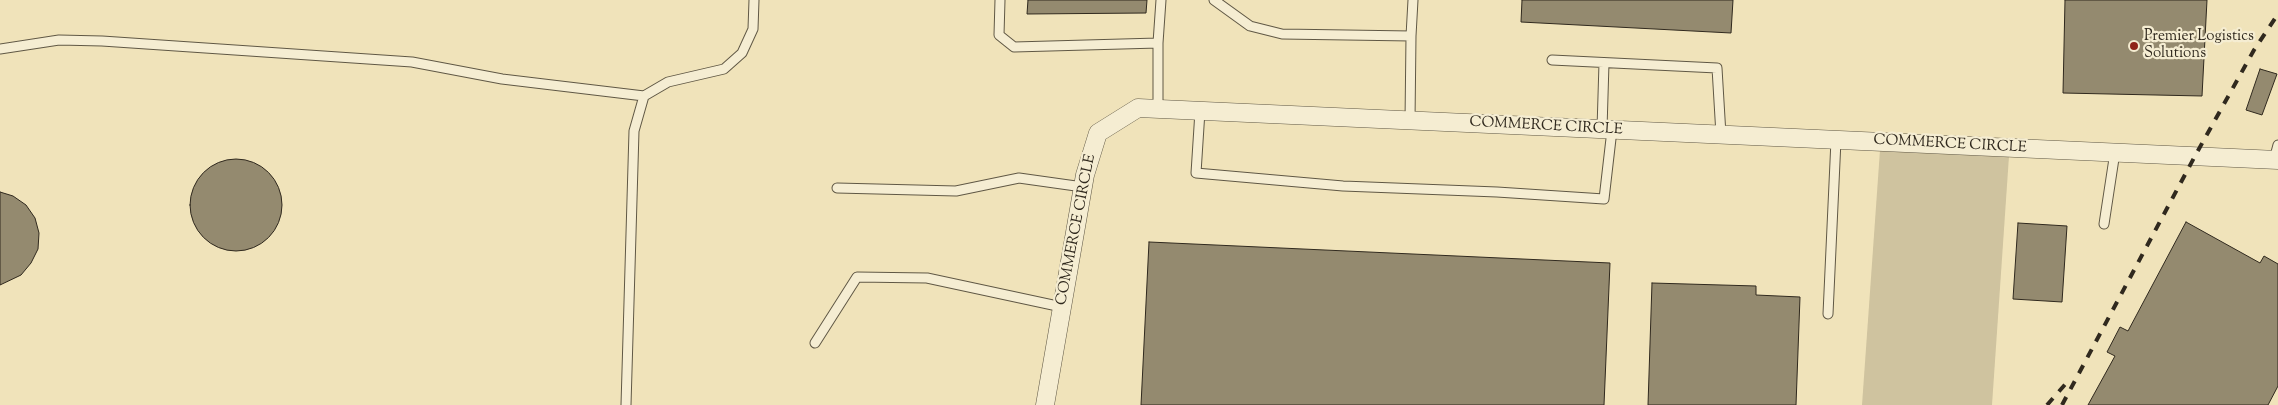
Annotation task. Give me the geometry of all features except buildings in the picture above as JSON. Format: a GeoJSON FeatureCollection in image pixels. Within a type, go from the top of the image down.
{"type":"FeatureCollection","features":[{"type":"Feature","properties":{"kind":"street","name":"COMMERCE CIRCLE"},"geometry":{"type":"LineString","coordinates":[[1045,405],[1083,187],[1098,133],[1138,108],[2116,152],[2277,155]]}},
{"type":"Feature","properties":{"kind":"lane"},"geometry":{"type":"LineString","coordinates":[[0,49],[59,40],[102,41],[412,62],[502,79],[644,96],[668,82],[724,69],[730,64],[742,53],[753,29],[754,0]]}},
{"type":"Feature","properties":{"kind":"lane"},"geometry":{"type":"LineString","coordinates":[[1000,0],[999,35],[1014,47],[1158,43]]}},
{"type":"Feature","properties":{"kind":"lane"},"geometry":{"type":"LineString","coordinates":[[1158,109],[1158,43],[1161,0]]}},
{"type":"Feature","properties":{"kind":"lane"},"geometry":{"type":"LineString","coordinates":[[1214,0],[1250,26],[1282,34],[1411,36]]}},
{"type":"Feature","properties":{"kind":"lane"},"geometry":{"type":"LineString","coordinates":[[1410,120],[1413,0]]}},
{"type":"Feature","properties":{"kind":"lane"},"geometry":{"type":"LineString","coordinates":[[1552,60],[1717,68],[1721,135]]}},
{"type":"Feature","properties":{"kind":"lane"},"geometry":{"type":"LineString","coordinates":[[1200,111],[1196,173],[1343,186],[1497,192],[1604,200],[1607,129],[1604,63]]}},
{"type":"Feature","properties":{"kind":"lane"},"geometry":{"type":"LineString","coordinates":[[626,405],[634,131],[644,96]]}},
{"type":"Feature","properties":{"kind":"lane"},"geometry":{"type":"LineString","coordinates":[[1828,314],[1836,140]]}},
{"type":"Feature","properties":{"kind":"lane"},"geometry":{"type":"LineString","coordinates":[[2104,224],[2116,152]]}},
{"type":"Feature","properties":{"kind":"lane"},"geometry":{"type":"LineString","coordinates":[[837,188],[956,191],[1019,178],[1083,187]]}},
{"type":"Feature","properties":{"kind":"lane"},"geometry":{"type":"LineString","coordinates":[[815,343],[857,277],[927,278],[1062,307]]}},
{"type":"Feature","properties":{"kind":"shaded area"},"geometry":{"type":"Polygon","coordinates":[[[1880,150],[2009,156],[1992,405],[1862,405],[1880,150]]]}},
{"type":"Feature","properties":{"kind":"railway"},"geometry":{"type":"LineString","coordinates":[[2062,405],[2195,156],[2254,50],[2278,14]]}},
{"type":"Feature","properties":{"kind":"railway"},"geometry":{"type":"LineString","coordinates":[[2047,405],[2069,380]]}},
{"type":"Feature","properties":{"kind":"place","name":"Premier Logistics Solutions"},"geometry":{"type":"Point","coordinates":[2134,46]}}]}
